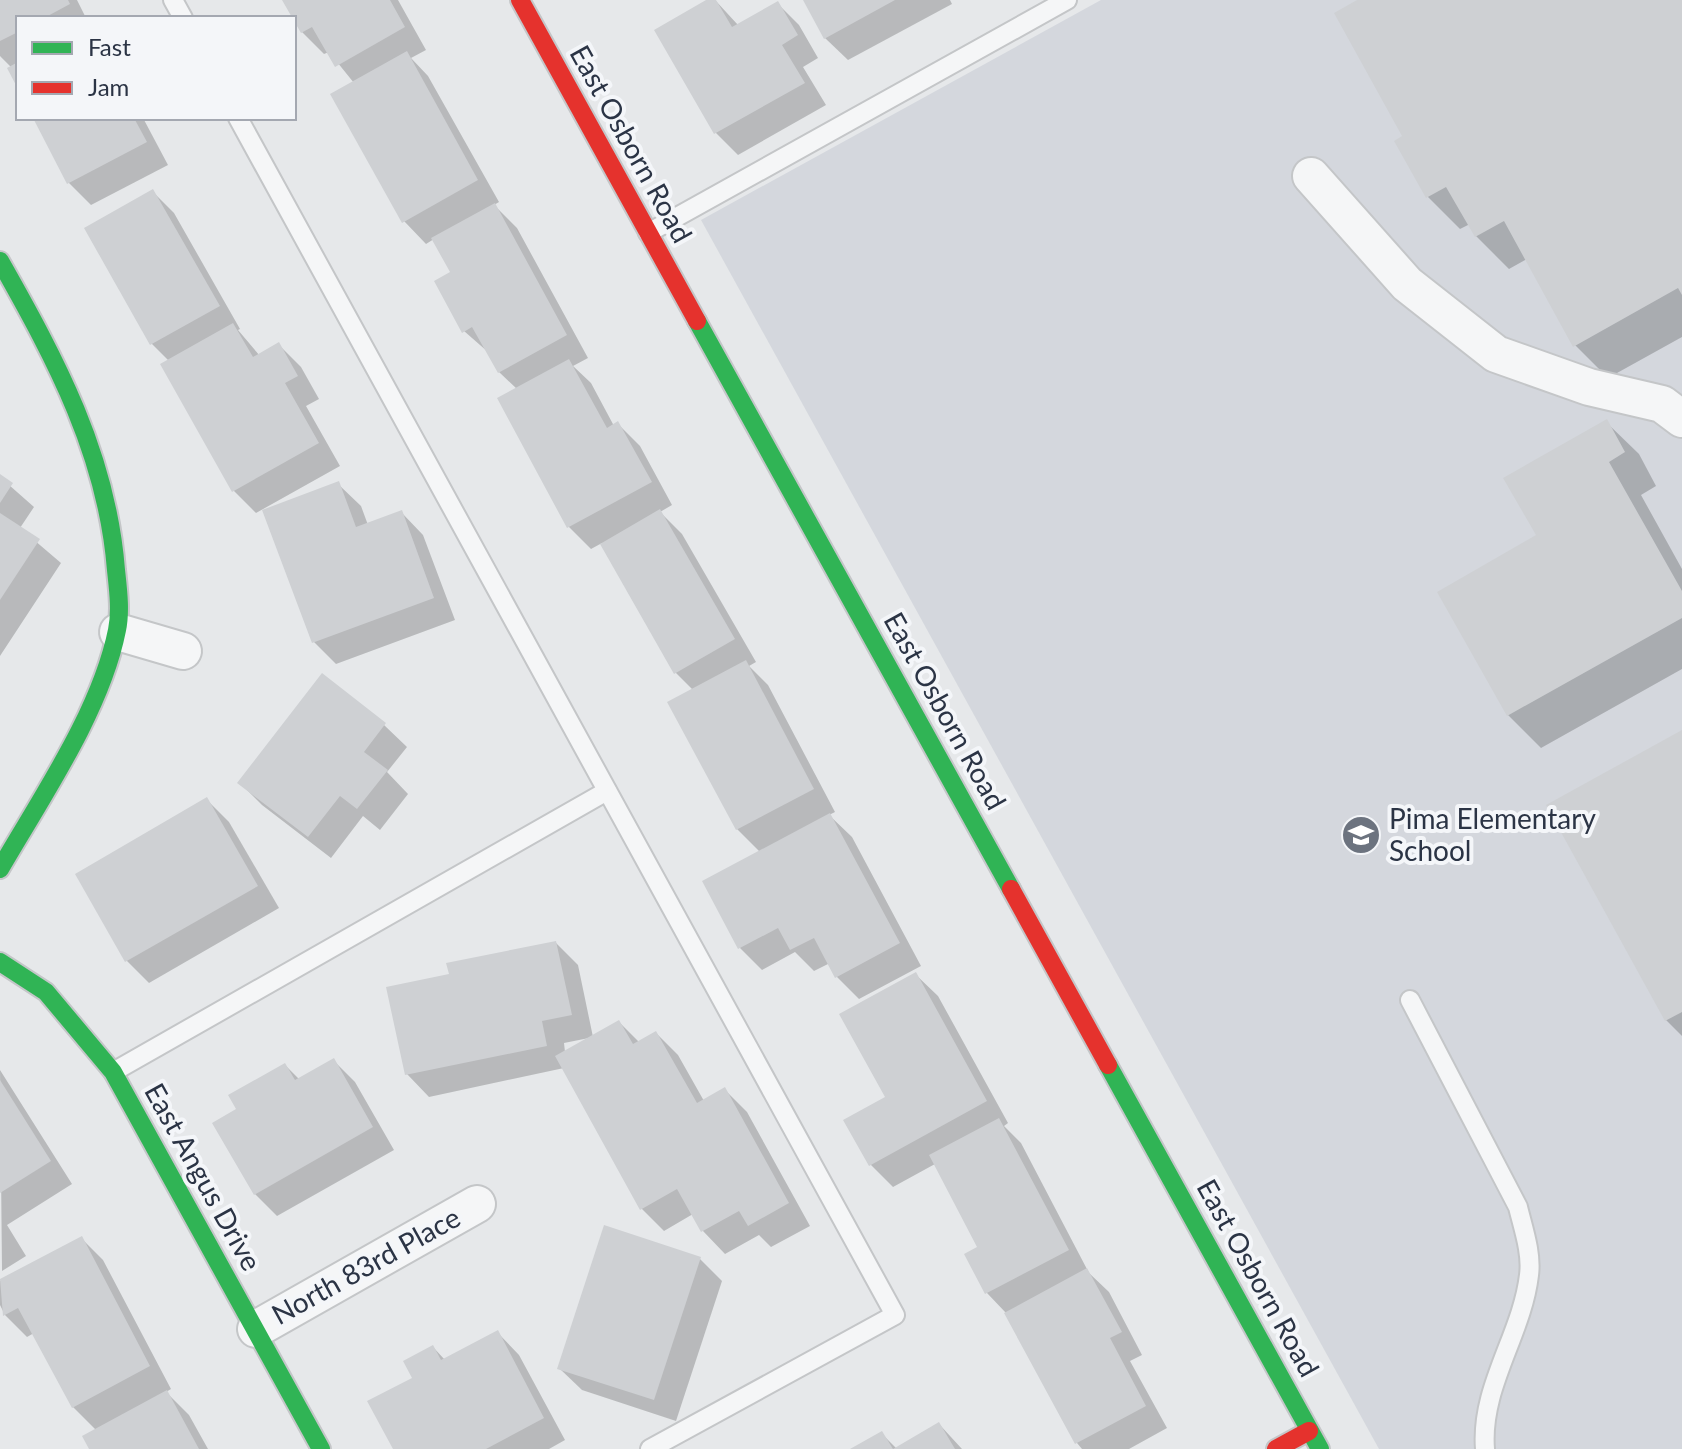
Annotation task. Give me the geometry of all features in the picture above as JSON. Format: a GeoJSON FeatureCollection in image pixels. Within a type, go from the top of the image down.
{"type":"FeatureCollection","features":[{"type":"Feature","properties":{"kind":"street","name":"East Osborn Road"},"geometry":{"type":"LineString","coordinates":[[520,0],[1320,1449]]}},
{"type":"Feature","properties":{"kind":"street"},"geometry":{"type":"LineString","coordinates":[[1311,176],[1407,284],[1496,354],[1589,387],[1662,404],[1682,419]]}},
{"type":"Feature","properties":{"kind":"street"},"geometry":{"type":"LineString","coordinates":[[0,261],[70,385],[96,451],[116,542],[118,632],[91,701],[0,869]]}},
{"type":"Feature","properties":{"kind":"street"},"geometry":{"type":"LineString","coordinates":[[118,632],[183,651]]}},
{"type":"Feature","properties":{"kind":"street","name":"East Angus Drive"},"geometry":{"type":"LineString","coordinates":[[0,962],[46,992],[113,1072],[321,1449]]}},
{"type":"Feature","properties":{"kind":"street","name":"North 83rd Place"},"geometry":{"type":"LineString","coordinates":[[256,1329],[477,1204]]}},
{"type":"Feature","properties":{"kind":"street"},"geometry":{"type":"LineString","coordinates":[[1276,1449],[1309,1431]]}},
{"type":"Feature","properties":{"kind":"lane"},"geometry":{"type":"LineString","coordinates":[[648,233],[1067,0]]}},
{"type":"Feature","properties":{"kind":"lane"},"geometry":{"type":"LineString","coordinates":[[239,120],[895,1315],[650,1449]]}},
{"type":"Feature","properties":{"kind":"lane"},"geometry":{"type":"LineString","coordinates":[[113,1072],[607,791]]}},
{"type":"Feature","properties":{"kind":"lane"},"geometry":{"type":"LineString","coordinates":[[1410,1000],[1518,1207],[1526,1240],[1530,1272],[1491,1396],[1484,1433],[1485,1449]]}},
{"type":"Feature","properties":{"kind":"shaded area","name":"Pima Elementary School"},"geometry":{"type":"Polygon","coordinates":[[[1101,0],[1682,0],[1682,1449],[1379,1449],[701,220],[1101,0]]]}},
{"type":"Feature","properties":{"kind":"building"},"geometry":{"type":"Polygon","coordinates":[[[0,0],[68,0],[70,4],[48,16],[16,16],[16,33],[0,41],[0,0]]]}},
{"type":"Feature","properties":{"kind":"building"},"geometry":{"type":"Polygon","coordinates":[[[282,0],[390,0],[405,27],[335,67],[312,27],[301,33],[296,16],[291,16],[282,0]]]}},
{"type":"Feature","properties":{"kind":"building"},"geometry":{"type":"Polygon","coordinates":[[[706,0],[716,0],[732,27],[778,1],[798,35],[782,45],[805,83],[714,134],[654,30],[706,0]]]}},
{"type":"Feature","properties":{"kind":"building"},"geometry":{"type":"Polygon","coordinates":[[[803,0],[895,0],[824,39],[803,0]]]}},
{"type":"Feature","properties":{"kind":"building"},"geometry":{"type":"Polygon","coordinates":[[[1357,0],[1682,0],[1682,295],[1678,288],[1573,347],[1504,221],[1475,237],[1446,187],[1426,198],[1394,141],[1402,136],[1334,13],[1357,0]]]}},
{"type":"Feature","properties":{"kind":"building"},"geometry":{"type":"Polygon","coordinates":[[[407,51],[478,180],[402,223],[330,94],[407,51]]]}},
{"type":"Feature","properties":{"kind":"building"},"geometry":{"type":"Polygon","coordinates":[[[16,63],[16,85],[7,68],[16,63]]]}},
{"type":"Feature","properties":{"kind":"building"},"geometry":{"type":"Polygon","coordinates":[[[34,120],[135,120],[147,142],[67,184],[34,120]]]}},
{"type":"Feature","properties":{"kind":"building"},"geometry":{"type":"Polygon","coordinates":[[[153,189],[220,306],[150,345],[84,228],[153,189]]]}},
{"type":"Feature","properties":{"kind":"building"},"geometry":{"type":"Polygon","coordinates":[[[495,203],[567,335],[498,373],[472,327],[462,333],[434,281],[450,272],[431,238],[495,203]]]}},
{"type":"Feature","properties":{"kind":"building"},"geometry":{"type":"Polygon","coordinates":[[[233,323],[253,357],[279,342],[298,376],[285,383],[319,443],[232,492],[160,364],[233,323]]]}},
{"type":"Feature","properties":{"kind":"building"},"geometry":{"type":"Polygon","coordinates":[[[569,359],[607,428],[618,421],[652,482],[567,528],[497,398],[569,359]]]}},
{"type":"Feature","properties":{"kind":"building"},"geometry":{"type":"Polygon","coordinates":[[[1607,419],[1625,452],[1609,462],[1682,591],[1682,618],[1507,716],[1437,592],[1536,535],[1503,478],[1607,419]]]}},
{"type":"Feature","properties":{"kind":"building"},"geometry":{"type":"Polygon","coordinates":[[[0,474],[13,483],[0,503],[0,474]]]}},
{"type":"Feature","properties":{"kind":"building"},"geometry":{"type":"Polygon","coordinates":[[[339,481],[356,527],[402,510],[434,598],[312,643],[262,510],[339,481]]]}},
{"type":"Feature","properties":{"kind":"building"},"geometry":{"type":"Polygon","coordinates":[[[660,509],[735,639],[674,674],[600,544],[660,509]]]}},
{"type":"Feature","properties":{"kind":"building"},"geometry":{"type":"Polygon","coordinates":[[[0,513],[40,539],[0,600],[0,513]]]}},
{"type":"Feature","properties":{"kind":"building"},"geometry":{"type":"Polygon","coordinates":[[[746,660],[814,789],[736,830],[667,702],[746,660]]]}},
{"type":"Feature","properties":{"kind":"building"},"geometry":{"type":"Polygon","coordinates":[[[322,673],[386,723],[364,752],[388,770],[357,809],[340,796],[308,837],[237,783],[322,673]]]}},
{"type":"Feature","properties":{"kind":"building"},"geometry":{"type":"Polygon","coordinates":[[[1682,730],[1682,1012],[1665,1021],[1546,805],[1682,730]]]}},
{"type":"Feature","properties":{"kind":"building"},"geometry":{"type":"Polygon","coordinates":[[[207,797],[258,886],[125,962],[75,874],[207,797]]]}},
{"type":"Feature","properties":{"kind":"building"},"geometry":{"type":"Polygon","coordinates":[[[830,813],[900,943],[835,978],[814,938],[790,950],[778,928],[738,949],[702,881],[830,813]]]}},
{"type":"Feature","properties":{"kind":"building"},"geometry":{"type":"Polygon","coordinates":[[[556,941],[572,1015],[542,1021],[547,1046],[405,1075],[386,987],[449,974],[446,963],[556,941]]]}},
{"type":"Feature","properties":{"kind":"building"},"geometry":{"type":"Polygon","coordinates":[[[916,972],[987,1101],[869,1166],[843,1120],[885,1097],[839,1014],[916,972]]]}},
{"type":"Feature","properties":{"kind":"building"},"geometry":{"type":"Polygon","coordinates":[[[619,1020],[633,1044],[656,1031],[697,1103],[725,1087],[789,1203],[748,1226],[739,1211],[701,1232],[677,1189],[640,1210],[555,1056],[619,1020]]]}},
{"type":"Feature","properties":{"kind":"building"},"geometry":{"type":"Polygon","coordinates":[[[334,1058],[373,1127],[254,1195],[212,1123],[236,1109],[228,1095],[285,1063],[295,1080],[334,1058]]]}},
{"type":"Feature","properties":{"kind":"building"},"geometry":{"type":"Polygon","coordinates":[[[0,1080],[51,1161],[0,1193],[0,1080]]]}},
{"type":"Feature","properties":{"kind":"building"},"geometry":{"type":"Polygon","coordinates":[[[999,1118],[1069,1250],[985,1294],[964,1254],[977,1247],[929,1155],[999,1118]]]}},
{"type":"Feature","properties":{"kind":"building"},"geometry":{"type":"Polygon","coordinates":[[[604,1225],[701,1257],[654,1400],[557,1369],[604,1225]]]}},
{"type":"Feature","properties":{"kind":"building"},"geometry":{"type":"Polygon","coordinates":[[[82,1236],[150,1366],[72,1408],[18,1308],[3,1316],[0,1279],[82,1236]]]}},
{"type":"Feature","properties":{"kind":"building"},"geometry":{"type":"Polygon","coordinates":[[[1087,1268],[1122,1332],[1110,1338],[1146,1406],[1075,1444],[1004,1313],[1087,1268]]]}},
{"type":"Feature","properties":{"kind":"building"},"geometry":{"type":"Polygon","coordinates":[[[498,1330],[544,1418],[486,1449],[393,1449],[367,1401],[412,1378],[403,1361],[433,1345],[441,1360],[498,1330]]]}},
{"type":"Feature","properties":{"kind":"building"},"geometry":{"type":"Polygon","coordinates":[[[167,1390],[199,1449],[89,1449],[82,1436],[167,1390]]]}},
{"type":"Feature","properties":{"kind":"building"},"geometry":{"type":"Polygon","coordinates":[[[939,1422],[955,1449],[893,1449],[939,1422]]]}},
{"type":"Feature","properties":{"kind":"building"},"geometry":{"type":"Polygon","coordinates":[[[882,1431],[893,1449],[850,1449],[882,1431]]]}},
{"type":"Feature","properties":{"kind":"traffic: fast"},"geometry":{"type":"LineString","coordinates":[[0,261],[59,372],[90,448],[111,528],[119,608],[117,630],[98,692],[51,784],[0,869]]}},
{"type":"Feature","properties":{"kind":"traffic: fast"},"geometry":{"type":"LineString","coordinates":[[697,321],[1011,889]]}},
{"type":"Feature","properties":{"kind":"traffic: fast"},"geometry":{"type":"LineString","coordinates":[[0,962],[46,992],[113,1072],[321,1449]]}},
{"type":"Feature","properties":{"kind":"traffic: fast"},"geometry":{"type":"LineString","coordinates":[[1108,1065],[1320,1449]]}},
{"type":"Feature","properties":{"kind":"traffic: jam"},"geometry":{"type":"LineString","coordinates":[[520,0],[697,321]]}},
{"type":"Feature","properties":{"kind":"traffic: jam"},"geometry":{"type":"LineString","coordinates":[[1011,889],[1108,1065]]}},
{"type":"Feature","properties":{"kind":"traffic: jam"},"geometry":{"type":"LineString","coordinates":[[1276,1449],[1309,1431]]}},
{"type":"Feature","properties":{"kind":"place","name":"Pima Elementary School"},"geometry":{"type":"Point","coordinates":[1361,835]}}]}
